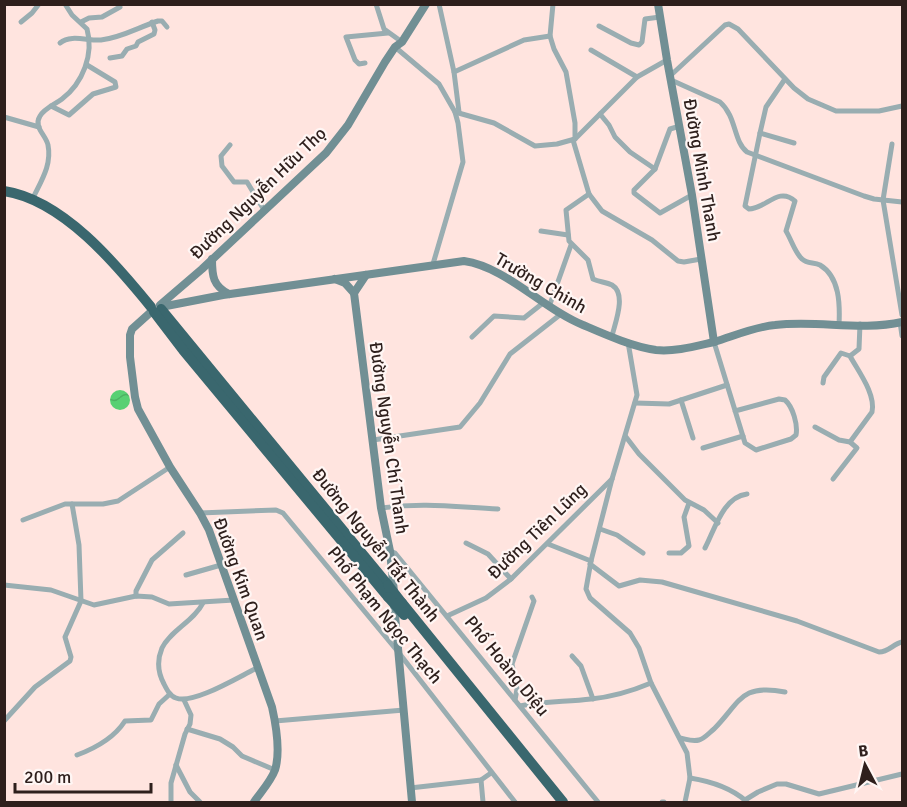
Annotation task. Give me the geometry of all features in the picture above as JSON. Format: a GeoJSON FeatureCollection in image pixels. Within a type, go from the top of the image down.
{"type":"FeatureCollection","features":[{"type":"Feature","properties":{"kind":"highway"},"geometry":{"type":"LineString","coordinates":[[4,191],[33,198],[90,239],[157,309]]}},
{"type":"Feature","properties":{"kind":"highway","name":"Đường Nguyễn Tất Thành"},"geometry":{"type":"LineString","coordinates":[[157,309],[388,585],[563,802]]}},
{"type":"Feature","properties":{"kind":"highway","name":"Đường Nguyễn Tất Thành"},"geometry":{"type":"LineString","coordinates":[[157,309],[183,350],[556,802]]}},
{"type":"Feature","properties":{"kind":"main road","name":"Đường Nguyễn Hữu Thọ"},"geometry":{"type":"LineString","coordinates":[[157,309],[326,153],[348,125],[426,4]]}},
{"type":"Feature","properties":{"kind":"main road","name":"Đường Minh Thanh"},"geometry":{"type":"LineString","coordinates":[[658,4],[692,195],[714,342]]}},
{"type":"Feature","properties":{"kind":"main road"},"geometry":{"type":"LineString","coordinates":[[212,259],[213,279],[220,289],[231,294]]}},
{"type":"Feature","properties":{"kind":"main road","name":"Trường Chinh"},"geometry":{"type":"LineString","coordinates":[[157,309],[231,294],[464,261],[473,262],[494,271],[582,325],[640,347],[658,350],[676,350],[714,342],[776,325],[839,325],[902,320]]}},
{"type":"Feature","properties":{"kind":"main road"},"geometry":{"type":"LineString","coordinates":[[333,279],[345,283],[354,293],[366,275]]}},
{"type":"Feature","properties":{"kind":"main road","name":"Đường Nguyễn Chí Thanh"},"geometry":{"type":"LineString","coordinates":[[354,293],[381,508],[390,551],[412,802]]}},
{"type":"Feature","properties":{"kind":"main road","name":"Đường Kim Quan"},"geometry":{"type":"LineString","coordinates":[[157,309],[130,332],[131,376],[138,409],[200,513],[221,565],[275,721],[277,747],[275,770]]}},
{"type":"Feature","properties":{"kind":"main road"},"geometry":{"type":"LineString","coordinates":[[254,802],[275,770]]}},
{"type":"Feature","properties":{"kind":"street"},"geometry":{"type":"LineString","coordinates":[[21,22],[39,4]]}},
{"type":"Feature","properties":{"kind":"street"},"geometry":{"type":"LineString","coordinates":[[33,198],[44,178],[49,156],[47,141],[39,127],[39,118],[73,88],[87,64],[89,41],[87,28],[72,15],[65,4]]}},
{"type":"Feature","properties":{"kind":"street"},"geometry":{"type":"LineString","coordinates":[[376,4],[382,26],[439,84],[457,112],[505,128],[527,143],[536,146],[542,147],[574,139],[637,76],[667,60]]}},
{"type":"Feature","properties":{"kind":"street"},"geometry":{"type":"LineString","coordinates":[[433,264],[463,162],[454,72],[439,4]]}},
{"type":"Feature","properties":{"kind":"street"},"geometry":{"type":"LineString","coordinates":[[553,4],[550,36],[566,72],[574,123],[574,139],[589,194],[602,212],[652,240],[678,261],[701,259]]}},
{"type":"Feature","properties":{"kind":"street"},"geometry":{"type":"LineString","coordinates":[[81,22],[89,18],[102,17],[120,7]]}},
{"type":"Feature","properties":{"kind":"street"},"geometry":{"type":"LineString","coordinates":[[599,26],[639,45],[642,42],[645,18],[660,16]]}},
{"type":"Feature","properties":{"kind":"street"},"geometry":{"type":"LineString","coordinates":[[60,43],[70,38],[89,41],[120,37],[161,20],[167,27]]}},
{"type":"Feature","properties":{"kind":"street"},"geometry":{"type":"LineString","coordinates":[[110,58],[122,56],[126,49],[152,36],[155,30],[152,22]]}},
{"type":"Feature","properties":{"kind":"street"},"geometry":{"type":"LineString","coordinates":[[903,106],[879,111],[832,110],[808,99],[785,79],[734,25],[729,24],[725,25],[670,78],[713,98],[726,107],[742,149],[755,156],[864,196],[903,202]]}},
{"type":"Feature","properties":{"kind":"street"},"geometry":{"type":"LineString","coordinates":[[365,63],[359,64],[355,60],[346,37],[388,33]]}},
{"type":"Feature","properties":{"kind":"street"},"geometry":{"type":"LineString","coordinates":[[454,72],[524,40],[550,36]]}},
{"type":"Feature","properties":{"kind":"street"},"geometry":{"type":"LineString","coordinates":[[591,50],[637,76]]}},
{"type":"Feature","properties":{"kind":"street"},"geometry":{"type":"LineString","coordinates":[[51,106],[69,115],[93,94],[116,87],[115,82],[87,64]]}},
{"type":"Feature","properties":{"kind":"street"},"geometry":{"type":"LineString","coordinates":[[785,79],[766,107],[745,206],[749,209],[756,209],[778,196],[786,196],[795,201],[786,231],[803,260],[819,264],[831,278],[839,300],[839,325]]}},
{"type":"Feature","properties":{"kind":"street"},"geometry":{"type":"LineString","coordinates":[[600,114],[615,137],[630,152],[654,169]]}},
{"type":"Feature","properties":{"kind":"street"},"geometry":{"type":"LineString","coordinates":[[4,117],[39,127]]}},
{"type":"Feature","properties":{"kind":"street"},"geometry":{"type":"LineString","coordinates":[[680,126],[670,129],[654,169],[633,192],[658,213],[692,195]]}},
{"type":"Feature","properties":{"kind":"street"},"geometry":{"type":"LineString","coordinates":[[760,133],[794,143]]}},
{"type":"Feature","properties":{"kind":"street"},"geometry":{"type":"LineString","coordinates":[[892,144],[883,200],[903,336]]}},
{"type":"Feature","properties":{"kind":"street"},"geometry":{"type":"LineString","coordinates":[[230,145],[221,156],[222,166],[235,183],[244,181],[248,184],[264,210]]}},
{"type":"Feature","properties":{"kind":"street"},"geometry":{"type":"LineString","coordinates":[[589,194],[566,210],[568,235],[571,245],[588,260],[593,279],[611,285],[617,291],[619,305],[612,336]]}},
{"type":"Feature","properties":{"kind":"street"},"geometry":{"type":"LineString","coordinates":[[541,231],[568,235]]}},
{"type":"Feature","properties":{"kind":"street"},"geometry":{"type":"LineString","coordinates":[[472,337],[494,316],[524,318],[546,305],[571,245]]}},
{"type":"Feature","properties":{"kind":"street"},"geometry":{"type":"LineString","coordinates":[[373,440],[460,427],[480,403],[510,354],[561,314]]}},
{"type":"Feature","properties":{"kind":"street"},"geometry":{"type":"LineString","coordinates":[[850,356],[859,349],[860,324]]}},
{"type":"Feature","properties":{"kind":"street"},"geometry":{"type":"LineString","coordinates":[[628,342],[637,395],[590,562],[586,589],[590,598],[630,633],[639,648],[651,684],[688,755],[690,778],[685,802]]}},
{"type":"Feature","properties":{"kind":"street"},"geometry":{"type":"LineString","coordinates":[[714,342],[727,385],[735,411],[743,436],[745,443],[756,450],[793,438],[797,429],[790,404],[784,399],[735,411]]}},
{"type":"Feature","properties":{"kind":"street"},"geometry":{"type":"LineString","coordinates":[[824,383],[824,377],[841,353],[850,356],[865,384],[873,407],[872,412],[850,442]]}},
{"type":"Feature","properties":{"kind":"street"},"geometry":{"type":"LineString","coordinates":[[635,403],[669,404],[727,385]]}},
{"type":"Feature","properties":{"kind":"street"},"geometry":{"type":"LineString","coordinates":[[681,400],[693,438]]}},
{"type":"Feature","properties":{"kind":"street"},"geometry":{"type":"LineString","coordinates":[[815,427],[839,440],[850,442],[857,449],[833,479]]}},
{"type":"Feature","properties":{"kind":"street"},"geometry":{"type":"LineString","coordinates":[[703,448],[743,436]]}},
{"type":"Feature","properties":{"kind":"street"},"geometry":{"type":"LineString","coordinates":[[626,437],[639,454],[689,503],[704,510],[718,523]]}},
{"type":"Feature","properties":{"kind":"street"},"geometry":{"type":"LineString","coordinates":[[23,520],[57,506],[104,504],[118,501],[170,466]]}},
{"type":"Feature","properties":{"kind":"street","name":"Đường Tiên Lũng"},"geometry":{"type":"LineString","coordinates":[[447,616],[486,598],[511,579],[612,479]]}},
{"type":"Feature","properties":{"kind":"street"},"geometry":{"type":"LineString","coordinates":[[705,548],[730,501],[747,494]]}},
{"type":"Feature","properties":{"kind":"street"},"geometry":{"type":"LineString","coordinates":[[669,553],[681,553],[689,546],[684,517],[689,503]]}},
{"type":"Feature","properties":{"kind":"street"},"geometry":{"type":"LineString","coordinates":[[4,721],[35,687],[70,661],[65,637],[81,601],[80,545],[72,504]]}},
{"type":"Feature","properties":{"kind":"street"},"geometry":{"type":"LineString","coordinates":[[381,508],[408,504],[440,504],[498,509]]}},
{"type":"Feature","properties":{"kind":"street","name":"Phố Phạm Ngọc Thạch"},"geometry":{"type":"LineString","coordinates":[[200,513],[276,510],[283,513],[399,653],[515,802]]}},
{"type":"Feature","properties":{"kind":"street"},"geometry":{"type":"LineString","coordinates":[[600,529],[617,535],[643,553]]}},
{"type":"Feature","properties":{"kind":"street"},"geometry":{"type":"LineString","coordinates":[[136,596],[136,591],[153,560],[183,533]]}},
{"type":"Feature","properties":{"kind":"street"},"geometry":{"type":"LineString","coordinates":[[466,543],[488,554],[511,579]]}},
{"type":"Feature","properties":{"kind":"street"},"geometry":{"type":"LineString","coordinates":[[548,544],[590,562],[619,586],[640,580],[662,582],[797,621],[879,652],[885,652],[896,643],[903,642]]}},
{"type":"Feature","properties":{"kind":"street","name":"Phố Hoàng Diệu"},"geometry":{"type":"LineString","coordinates":[[390,551],[447,616],[598,802]]}},
{"type":"Feature","properties":{"kind":"street"},"geometry":{"type":"LineString","coordinates":[[186,575],[221,565]]}},
{"type":"Feature","properties":{"kind":"street"},"geometry":{"type":"LineString","coordinates":[[4,585],[51,590],[94,605],[136,596],[152,597],[169,604],[234,600]]}},
{"type":"Feature","properties":{"kind":"street"},"geometry":{"type":"LineString","coordinates":[[515,700],[517,689],[512,664],[534,601],[532,597]]}},
{"type":"Feature","properties":{"kind":"street"},"geometry":{"type":"LineString","coordinates":[[203,603],[195,616],[163,646],[159,663],[160,674],[170,694],[176,699],[184,699],[210,693],[257,668]]}},
{"type":"Feature","properties":{"kind":"street"},"geometry":{"type":"LineString","coordinates":[[572,656],[581,666],[593,699]]}},
{"type":"Feature","properties":{"kind":"street"},"geometry":{"type":"LineString","coordinates":[[520,706],[593,699],[636,690],[651,684]]}},
{"type":"Feature","properties":{"kind":"street"},"geometry":{"type":"LineString","coordinates":[[680,738],[691,741],[701,740],[722,721],[743,696],[767,690],[785,692]]}},
{"type":"Feature","properties":{"kind":"street"},"geometry":{"type":"LineString","coordinates":[[77,755],[103,743],[118,732],[125,721],[151,720],[159,704],[170,694]]}},
{"type":"Feature","properties":{"kind":"street"},"geometry":{"type":"LineString","coordinates":[[171,802],[171,787],[176,765],[190,724],[191,715],[184,699]]}},
{"type":"Feature","properties":{"kind":"street"},"geometry":{"type":"LineString","coordinates":[[275,721],[404,710]]}},
{"type":"Feature","properties":{"kind":"street"},"geometry":{"type":"LineString","coordinates":[[188,729],[220,739],[242,756],[275,770]]}},
{"type":"Feature","properties":{"kind":"street"},"geometry":{"type":"LineString","coordinates":[[176,765],[190,792],[200,802]]}},
{"type":"Feature","properties":{"kind":"street"},"geometry":{"type":"LineString","coordinates":[[410,788],[481,780],[491,773]]}},
{"type":"Feature","properties":{"kind":"street"},"geometry":{"type":"LineString","coordinates":[[690,778],[717,784],[746,801],[758,792],[777,784],[786,784],[819,794],[903,774]]}},
{"type":"Feature","properties":{"kind":"street"},"geometry":{"type":"LineString","coordinates":[[481,780],[483,802]]}},
{"type":"Feature","properties":{"kind":"water"},"geometry":{"type":"Polygon","coordinates":[[[120,390],[127,393],[130,400],[127,407],[120,410],[113,407],[110,400],[113,393],[120,390]]]}}]}
